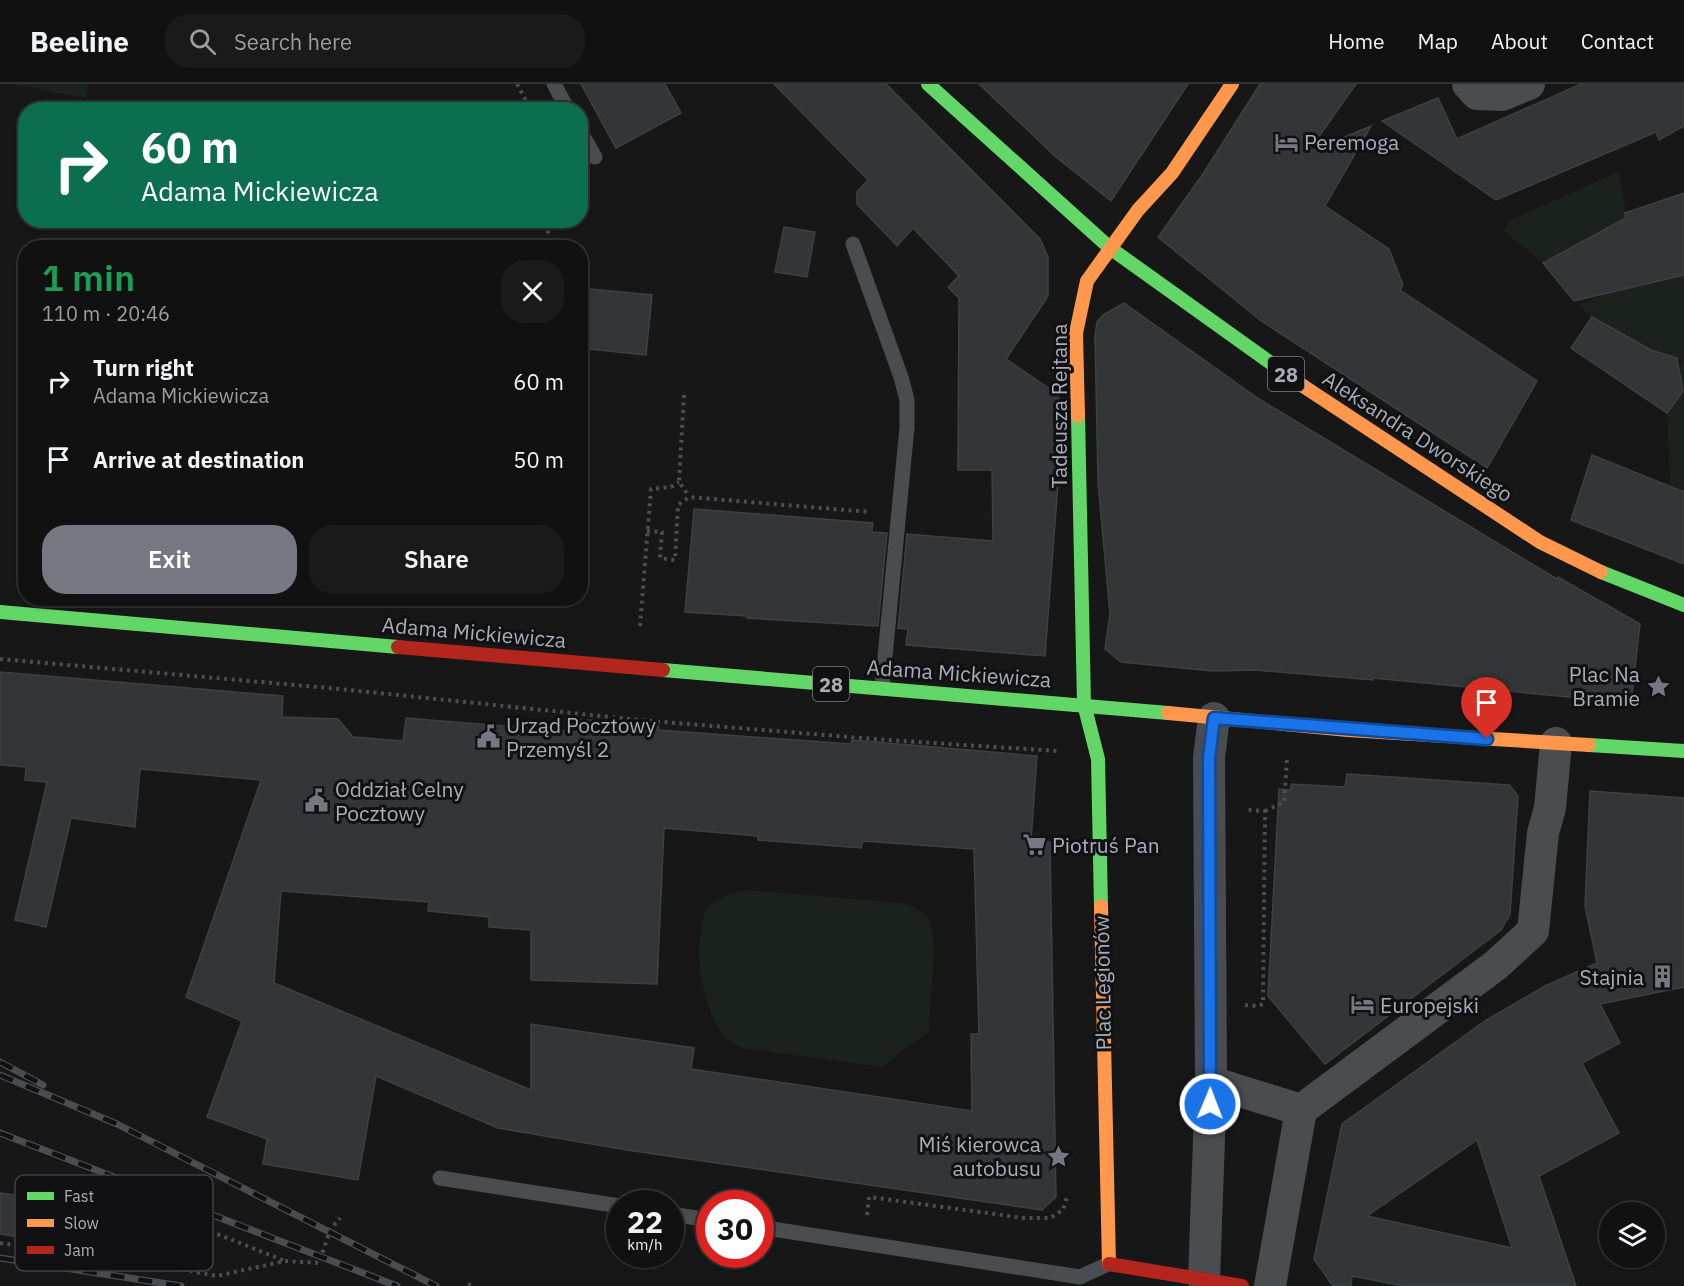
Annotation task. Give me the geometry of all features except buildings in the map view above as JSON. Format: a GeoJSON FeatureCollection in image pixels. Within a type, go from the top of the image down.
{"type":"FeatureCollection","features":[{"type":"Feature","properties":{"kind":"main road","name":"Aleksandra Dworskiego"},"geometry":{"type":"LineString","coordinates":[[928,84],[1110,248],[1313,393],[1540,542],[1611,577],[1684,605]]}},
{"type":"Feature","properties":{"kind":"main road","name":"Tadeusza Rejtana"},"geometry":{"type":"LineString","coordinates":[[1084,704],[1076,333],[1087,281],[1138,210],[1172,173],[1232,84]]}},
{"type":"Feature","properties":{"kind":"main road","name":"Adama Mickiewicza"},"geometry":{"type":"LineString","coordinates":[[0,612],[1084,704],[1348,730],[1663,750]]}},
{"type":"Feature","properties":{"kind":"main road","name":"Plac Legionów"},"geometry":{"type":"LineString","coordinates":[[1084,704],[1098,759],[1108,1264]]}},
{"type":"Feature","properties":{"kind":"main road","name":"28"},"geometry":{"type":"LineString","coordinates":[[1663,750],[1684,742]]}},
{"type":"Feature","properties":{"kind":"main road","name":"28"},"geometry":{"type":"LineString","coordinates":[[1663,750],[1684,751]]}},
{"type":"Feature","properties":{"kind":"main road"},"geometry":{"type":"LineString","coordinates":[[1108,1264],[1242,1286]]}},
{"type":"Feature","properties":{"kind":"street"},"geometry":{"type":"LineString","coordinates":[[1468,84],[1477,94],[1502,95],[1529,84]]}},
{"type":"Feature","properties":{"kind":"street"},"geometry":{"type":"LineString","coordinates":[[1204,1280],[1211,1082],[1209,758],[1214,718]]}},
{"type":"Feature","properties":{"kind":"street"},"geometry":{"type":"LineString","coordinates":[[1270,1286],[1301,1110],[1496,965],[1533,931],[1543,833],[1550,808],[1556,743]]}},
{"type":"Feature","properties":{"kind":"street"},"geometry":{"type":"LineString","coordinates":[[1211,1082],[1301,1110]]}},
{"type":"Feature","properties":{"kind":"lane"},"geometry":{"type":"LineString","coordinates":[[554,84],[564,102]]}},
{"type":"Feature","properties":{"kind":"lane"},"geometry":{"type":"LineString","coordinates":[[588,145],[595,157]]}},
{"type":"Feature","properties":{"kind":"lane"},"geometry":{"type":"LineString","coordinates":[[853,244],[901,377],[907,400],[907,427],[882,688]]}},
{"type":"Feature","properties":{"kind":"lane"},"geometry":{"type":"LineString","coordinates":[[440,1178],[606,1204]]}},
{"type":"Feature","properties":{"kind":"lane"},"geometry":{"type":"LineString","coordinates":[[774,1229],[1080,1277],[1108,1264]]}},
{"type":"Feature","properties":{"kind":"path"},"geometry":{"type":"LineString","coordinates":[[517,84],[527,102]]}},
{"type":"Feature","properties":{"kind":"path"},"geometry":{"type":"LineString","coordinates":[[684,395],[679,482],[689,496]]}},
{"type":"Feature","properties":{"kind":"path"},"geometry":{"type":"LineString","coordinates":[[640,626],[651,489],[671,487],[679,482]]}},
{"type":"Feature","properties":{"kind":"path"},"geometry":{"type":"LineString","coordinates":[[647,531],[662,532],[660,558],[675,560],[678,505],[689,496],[878,512]]}},
{"type":"Feature","properties":{"kind":"path"},"geometry":{"type":"LineString","coordinates":[[0,659],[340,689],[639,720],[887,740],[1055,750],[1065,755]]}},
{"type":"Feature","properties":{"kind":"path"},"geometry":{"type":"LineString","coordinates":[[1244,809],[1265,811],[1284,802],[1287,760]]}},
{"type":"Feature","properties":{"kind":"path"},"geometry":{"type":"LineString","coordinates":[[1245,1005],[1263,1004],[1265,811]]}},
{"type":"Feature","properties":{"kind":"path"},"geometry":{"type":"LineString","coordinates":[[862,1243],[869,1197],[1024,1218],[1050,1218],[1063,1210],[1068,1193]]}},
{"type":"Feature","properties":{"kind":"path"},"geometry":{"type":"LineString","coordinates":[[190,1271],[217,1276],[285,1261],[319,1263],[330,1230],[340,1218]]}},
{"type":"Feature","properties":{"kind":"path"},"geometry":{"type":"LineString","coordinates":[[213,1231],[285,1261]]}},
{"type":"Feature","properties":{"kind":"path"},"geometry":{"type":"LineString","coordinates":[[0,1243],[15,1245]]}},
{"type":"Feature","properties":{"kind":"shaded area"},"geometry":{"type":"Polygon","coordinates":[[[11,84],[89,84],[86,98],[11,84]]]}},
{"type":"Feature","properties":{"kind":"shaded area"},"geometry":{"type":"Polygon","coordinates":[[[1618,172],[1634,251],[1591,261],[1582,242],[1543,263],[1504,231],[1510,220],[1618,172]]]}},
{"type":"Feature","properties":{"kind":"shaded area"},"geometry":{"type":"Polygon","coordinates":[[[1684,275],[1684,492],[1670,487],[1667,413],[1683,391],[1682,385],[1672,384],[1683,361],[1628,338],[1578,306],[1607,293],[1684,275]]]}},
{"type":"Feature","properties":{"kind":"shaded area"},"geometry":{"type":"Polygon","coordinates":[[[746,890],[901,903],[926,915],[933,933],[929,1032],[901,1051],[884,1067],[746,1049],[728,1040],[716,1023],[706,997],[700,970],[699,942],[703,919],[710,906],[724,897],[746,890]]]}},
{"type":"Feature","properties":{"kind":"railway"},"geometry":{"type":"LineString","coordinates":[[0,1062],[43,1085]]}},
{"type":"Feature","properties":{"kind":"railway"},"geometry":{"type":"LineString","coordinates":[[0,1075],[117,1124],[436,1286]]}},
{"type":"Feature","properties":{"kind":"railway"},"geometry":{"type":"LineString","coordinates":[[0,1133],[109,1175]]}},
{"type":"Feature","properties":{"kind":"railway"},"geometry":{"type":"LineString","coordinates":[[213,1215],[397,1286]]}},
{"type":"Feature","properties":{"kind":"railway"},"geometry":{"type":"LineString","coordinates":[[0,1258],[15,1260]]}},
{"type":"Feature","properties":{"kind":"railway"},"geometry":{"type":"LineString","coordinates":[[84,1271],[181,1286]]}},
{"type":"Feature","properties":{"kind":"traffic: fast"},"geometry":{"type":"LineString","coordinates":[[928,84],[1110,248],[1303,386]]}},
{"type":"Feature","properties":{"kind":"traffic: fast"},"geometry":{"type":"LineString","coordinates":[[1078,416],[1084,704],[1098,759],[1101,906]]}},
{"type":"Feature","properties":{"kind":"traffic: fast"},"geometry":{"type":"LineString","coordinates":[[1601,572],[1684,605]]}},
{"type":"Feature","properties":{"kind":"traffic: fast"},"geometry":{"type":"LineString","coordinates":[[0,612],[398,647]]}},
{"type":"Feature","properties":{"kind":"traffic: fast"},"geometry":{"type":"LineString","coordinates":[[663,670],[1168,713]]}},
{"type":"Feature","properties":{"kind":"traffic: fast"},"geometry":{"type":"LineString","coordinates":[[1589,745],[1684,751]]}},
{"type":"Feature","properties":{"kind":"traffic: slow"},"geometry":{"type":"LineString","coordinates":[[1078,416],[1076,333],[1087,281],[1138,210],[1172,173],[1232,84]]}},
{"type":"Feature","properties":{"kind":"traffic: slow"},"geometry":{"type":"LineString","coordinates":[[1303,386],[1540,542],[1601,572]]}},
{"type":"Feature","properties":{"kind":"traffic: slow"},"geometry":{"type":"LineString","coordinates":[[1168,713],[1348,730],[1589,745]]}},
{"type":"Feature","properties":{"kind":"traffic: slow"},"geometry":{"type":"LineString","coordinates":[[1101,906],[1109,1264]]}},
{"type":"Feature","properties":{"kind":"traffic: jam"},"geometry":{"type":"LineString","coordinates":[[398,647],[663,670]]}},
{"type":"Feature","properties":{"kind":"traffic: jam"},"geometry":{"type":"LineString","coordinates":[[1109,1264],[1242,1286]]}},
{"type":"Feature","properties":{"kind":"place","name":"Peremoga"},"geometry":{"type":"Point","coordinates":[1286,142]}},
{"type":"Feature","properties":{"kind":"place","name":"Plac Na Bramie"},"geometry":{"type":"Point","coordinates":[1658,686]}},
{"type":"Feature","properties":{"kind":"place","name":"Urząd Pocztowy Przemyśl 2"},"geometry":{"type":"Point","coordinates":[488,737]}},
{"type":"Feature","properties":{"kind":"place","name":"Oddział Celny Pocztowy"},"geometry":{"type":"Point","coordinates":[317,801]}},
{"type":"Feature","properties":{"kind":"place","name":"Piotruś Pan"},"geometry":{"type":"Point","coordinates":[1034,845]}},
{"type":"Feature","properties":{"kind":"place","name":"Stajnia"},"geometry":{"type":"Point","coordinates":[1662,977]}},
{"type":"Feature","properties":{"kind":"place","name":"Europejski"},"geometry":{"type":"Point","coordinates":[1362,1005]}},
{"type":"Feature","properties":{"kind":"place","name":"Miś kierowca autobusu"},"geometry":{"type":"Point","coordinates":[1059,1156]}},
{"type":"Feature","properties":{"kind":"route"},"geometry":{"type":"LineString","coordinates":[[1210,1104],[1209,758],[1214,718],[1487,739]]}}]}
